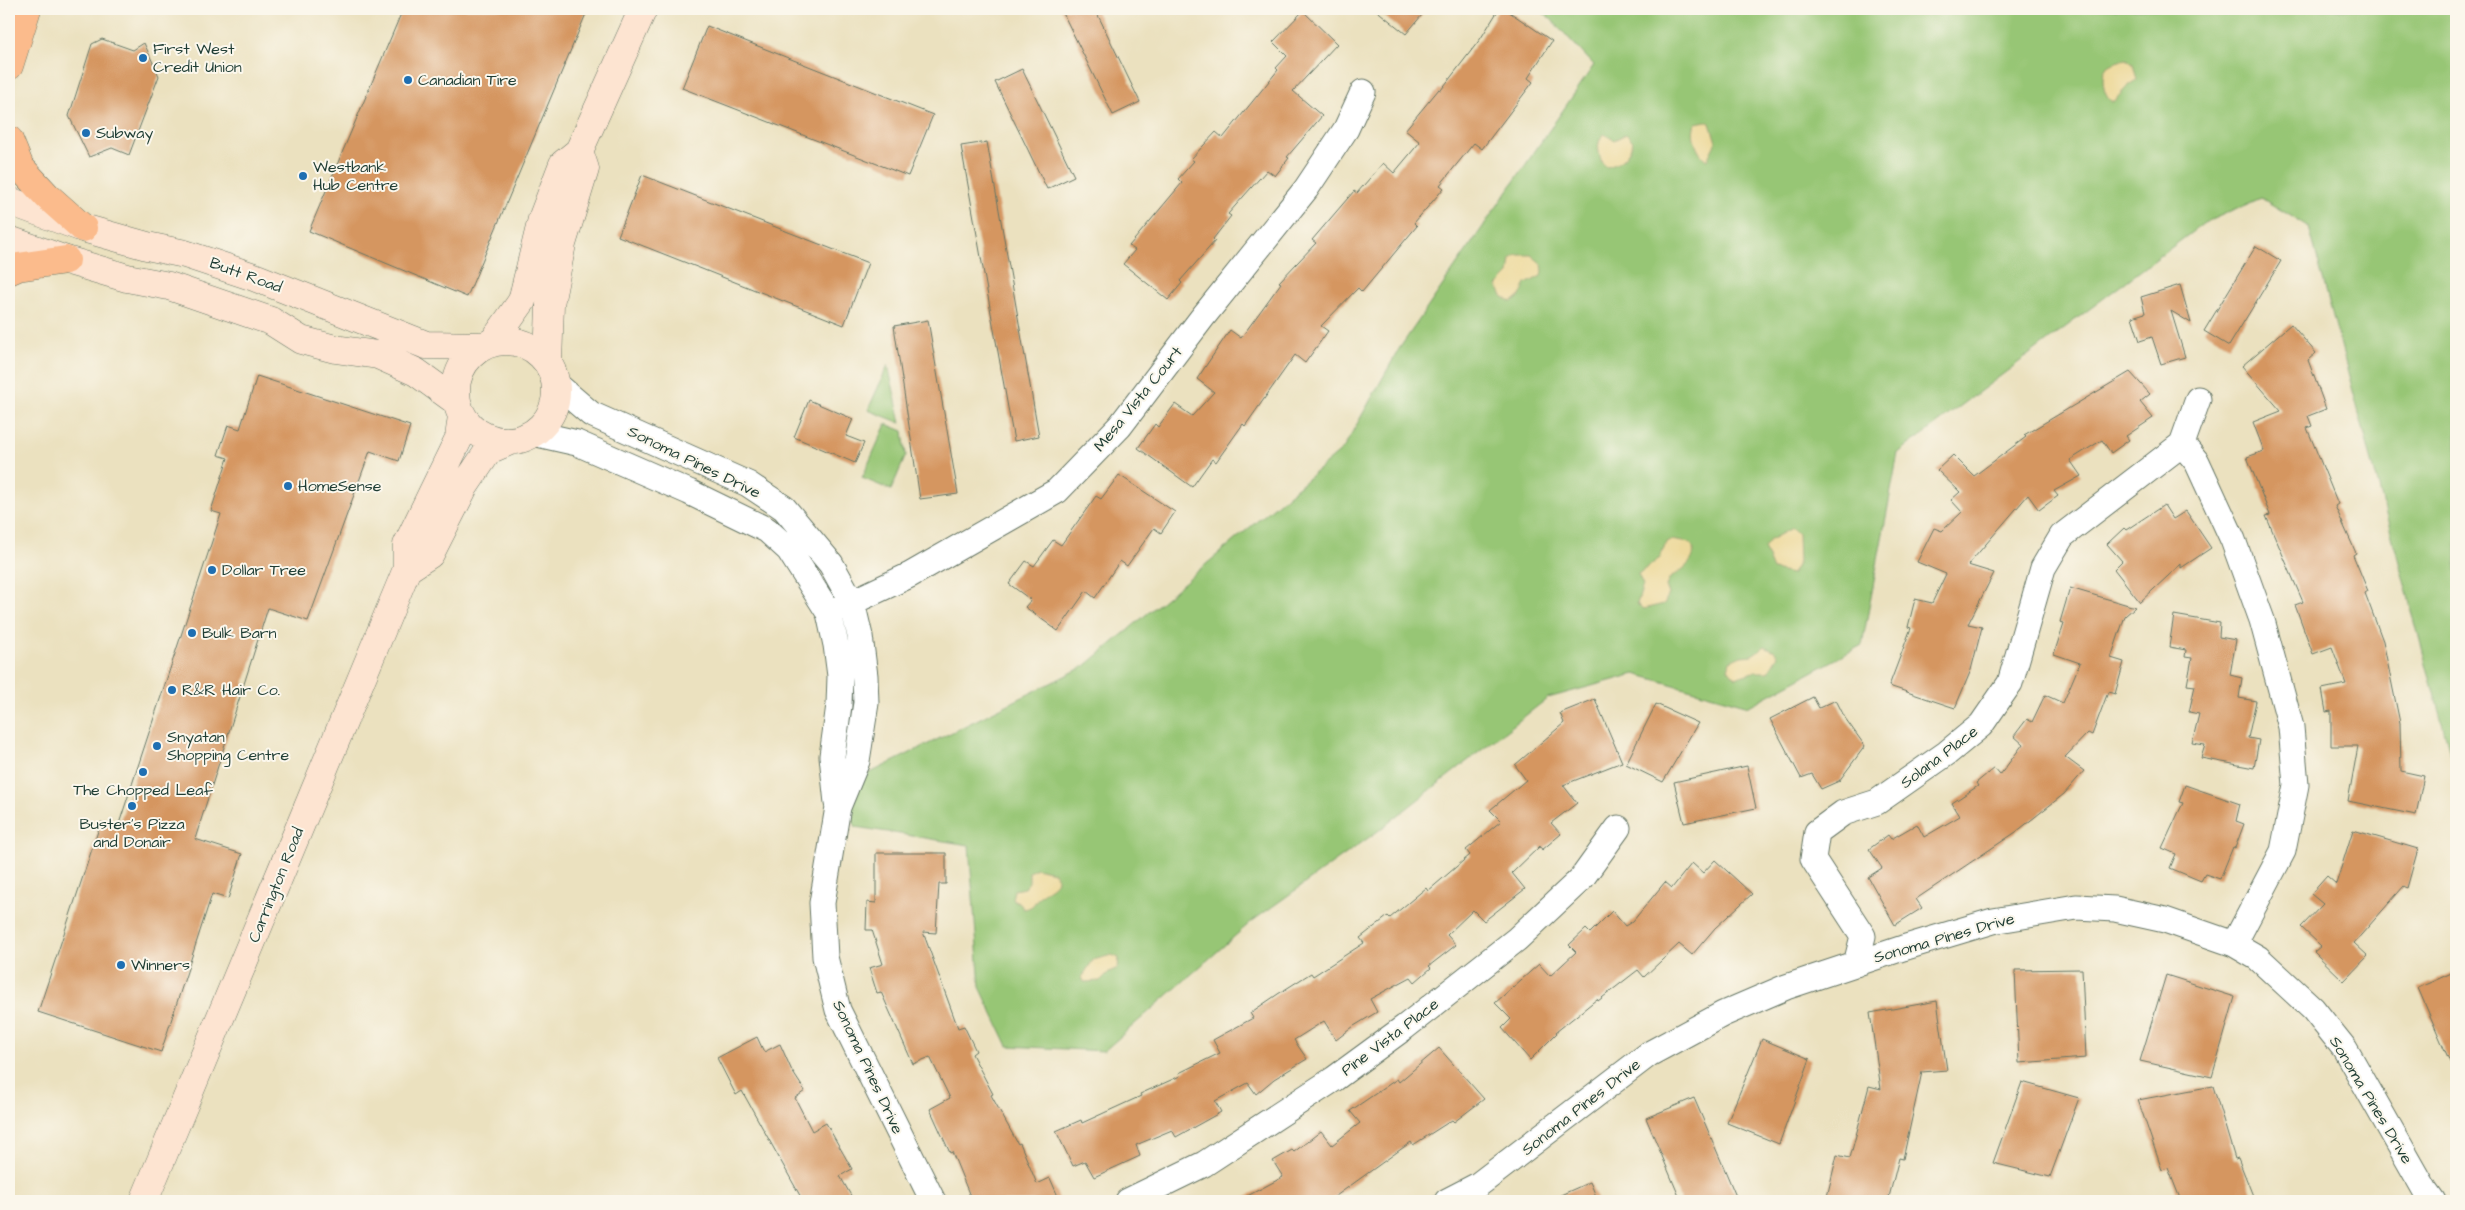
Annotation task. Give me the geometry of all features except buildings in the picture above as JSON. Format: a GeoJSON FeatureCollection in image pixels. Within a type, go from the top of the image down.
{"type":"FeatureCollection","features":[{"type":"Feature","properties":{"kind":"highway"},"geometry":{"type":"LineString","coordinates":[[9,66],[27,9]]}},
{"type":"Feature","properties":{"kind":"highway"},"geometry":{"type":"LineString","coordinates":[[9,140],[20,167],[47,196],[83,228]]}},
{"type":"Feature","properties":{"kind":"highway"},"geometry":{"type":"LineString","coordinates":[[9,271],[18,267],[66,260]]}},
{"type":"Feature","properties":{"kind":"street"},"geometry":{"type":"LineString","coordinates":[[459,408],[456,385],[460,369],[469,356],[488,344],[522,301],[542,219],[563,164],[579,151],[643,9]]}},
{"type":"Feature","properties":{"kind":"street","name":"Mesa Vista Court"},"geometry":{"type":"LineString","coordinates":[[829,613],[910,575],[1057,491],[1120,426],[1202,318],[1306,189],[1346,129],[1363,92]]}},
{"type":"Feature","properties":{"kind":"street"},"geometry":{"type":"LineString","coordinates":[[407,569],[430,554],[464,487],[489,450],[522,437],[544,424],[552,412],[556,398],[552,374],[550,304],[562,244],[585,169],[579,151]]}},
{"type":"Feature","properties":{"kind":"street","name":"Butt Road"},"geometry":{"type":"LineString","coordinates":[[9,201],[83,228],[147,246],[185,254],[254,277],[426,345],[488,344]]}},
{"type":"Feature","properties":{"kind":"street"},"geometry":{"type":"LineString","coordinates":[[9,240],[66,260],[127,278],[169,286],[242,311],[271,321],[301,340],[335,349],[378,355],[416,372],[459,408],[470,427],[482,435],[495,440],[522,437]]}},
{"type":"Feature","properties":{"kind":"street"},"geometry":{"type":"LineString","coordinates":[[488,344],[509,340],[524,344],[538,352],[552,374]]}},
{"type":"Feature","properties":{"kind":"street","name":"Sonoma Pines Drive"},"geometry":{"type":"LineString","coordinates":[[552,374],[591,414],[748,484],[784,508],[831,564],[852,602],[861,646],[866,703],[856,761],[838,807],[822,903],[825,957],[838,1010],[932,1201]]}},
{"type":"Feature","properties":{"kind":"street"},"geometry":{"type":"LineString","coordinates":[[2198,399],[2182,444],[2197,462],[2233,540],[2262,620],[2291,727],[2296,785],[2283,850],[2234,944]]}},
{"type":"Feature","properties":{"kind":"street","name":"Carrington Road"},"geometry":{"type":"LineString","coordinates":[[144,1201],[407,569],[408,545],[459,438],[459,408]]}},
{"type":"Feature","properties":{"kind":"street","name":"Sonoma Pines Drive"},"geometry":{"type":"LineString","coordinates":[[522,437],[577,443],[689,492],[767,530],[789,550],[829,613],[836,645],[840,676],[839,705],[832,756],[838,807]]}},
{"type":"Feature","properties":{"kind":"street","name":"Solana Place"},"geometry":{"type":"LineString","coordinates":[[1856,964],[1863,936],[1813,859],[1817,832],[1843,812],[1877,802],[1947,753],[1981,725],[2010,683],[2043,568],[2062,536],[2182,444]]}},
{"type":"Feature","properties":{"kind":"street","name":"Pine Vista Place"},"geometry":{"type":"LineString","coordinates":[[1128,1201],[1204,1164],[1334,1079],[1405,1027],[1517,938],[1582,878],[1618,828]]}},
{"type":"Feature","properties":{"kind":"street","name":"Sonoma Pines Drive"},"geometry":{"type":"LineString","coordinates":[[1447,1201],[1478,1185],[1649,1054],[1724,1014],[1786,988],[1993,921],[2076,907],[2115,909],[2152,917],[2234,944],[2258,958],[2313,1009],[2345,1049],[2433,1201]]}},
{"type":"Feature","properties":{"kind":"green space"},"geometry":{"type":"Polygon","coordinates":[[[1538,9],[2456,9],[2456,775],[2309,227],[2261,198],[2204,223],[1898,453],[1862,645],[1749,706],[1635,674],[1548,698],[1378,831],[1251,922],[1104,1051],[1008,1046],[980,987],[969,845],[856,827],[849,812],[864,776],[1085,666],[1343,449],[1399,349],[1594,65],[1550,18],[1538,9]]]}},
{"type":"Feature","properties":{"kind":"green space"},"geometry":{"type":"Polygon","coordinates":[[[888,365],[901,423],[868,410],[888,365]]]}},
{"type":"Feature","properties":{"kind":"green space"},"geometry":{"type":"Polygon","coordinates":[[[886,424],[903,431],[906,455],[891,490],[862,478],[886,424]]]}},
{"type":"Feature","properties":{"kind":"sand"},"geometry":{"type":"Polygon","coordinates":[[[2127,59],[2133,64],[2137,80],[2127,87],[2114,101],[2111,101],[2104,90],[2103,79],[2105,70],[2111,64],[2127,59]]]}},
{"type":"Feature","properties":{"kind":"sand"},"geometry":{"type":"Polygon","coordinates":[[[1706,121],[1710,123],[1716,142],[1707,160],[1697,148],[1693,132],[1696,123],[1706,121]]]}},
{"type":"Feature","properties":{"kind":"sand"},"geometry":{"type":"Polygon","coordinates":[[[1604,134],[1614,140],[1626,134],[1633,141],[1630,150],[1624,158],[1617,164],[1607,167],[1602,163],[1599,148],[1599,141],[1604,134]]]}},
{"type":"Feature","properties":{"kind":"sand"},"geometry":{"type":"Polygon","coordinates":[[[1517,255],[1531,255],[1542,264],[1543,271],[1541,276],[1526,284],[1519,298],[1511,302],[1502,296],[1497,286],[1509,274],[1511,259],[1517,255]]]}},
{"type":"Feature","properties":{"kind":"sand"},"geometry":{"type":"Polygon","coordinates":[[[1792,528],[1798,534],[1799,562],[1792,574],[1773,570],[1764,548],[1770,540],[1792,528]]]}},
{"type":"Feature","properties":{"kind":"sand"},"geometry":{"type":"Polygon","coordinates":[[[1671,540],[1690,543],[1694,554],[1692,559],[1689,564],[1670,578],[1666,586],[1669,594],[1664,604],[1643,609],[1637,604],[1643,585],[1638,574],[1660,558],[1666,542],[1671,540]]]}},
{"type":"Feature","properties":{"kind":"sand"},"geometry":{"type":"Polygon","coordinates":[[[1765,646],[1775,651],[1778,656],[1768,672],[1753,672],[1735,678],[1728,669],[1730,661],[1741,656],[1752,655],[1765,646]]]}},
{"type":"Feature","properties":{"kind":"sand"},"geometry":{"type":"Polygon","coordinates":[[[1036,868],[1054,872],[1057,880],[1054,885],[1039,896],[1033,905],[1023,909],[1020,903],[1012,899],[1014,890],[1024,888],[1029,882],[1029,872],[1036,868]]]}},
{"type":"Feature","properties":{"kind":"sand"},"geometry":{"type":"Polygon","coordinates":[[[1112,955],[1119,958],[1118,968],[1109,972],[1100,981],[1084,982],[1082,977],[1093,960],[1112,955]]]}},
{"type":"Feature","properties":{"kind":"place","name":"First West Credit Union"},"geometry":{"type":"Point","coordinates":[143,58]}},
{"type":"Feature","properties":{"kind":"place","name":"Canadian Tire"},"geometry":{"type":"Point","coordinates":[408,80]}},
{"type":"Feature","properties":{"kind":"place","name":"Subway"},"geometry":{"type":"Point","coordinates":[86,133]}},
{"type":"Feature","properties":{"kind":"place","name":"Westbank Hub Centre"},"geometry":{"type":"Point","coordinates":[303,176]}},
{"type":"Feature","properties":{"kind":"place","name":"HomeSense"},"geometry":{"type":"Point","coordinates":[288,486]}},
{"type":"Feature","properties":{"kind":"place","name":"Dollar Tree"},"geometry":{"type":"Point","coordinates":[212,570]}},
{"type":"Feature","properties":{"kind":"place","name":"Bulk Barn"},"geometry":{"type":"Point","coordinates":[192,633]}},
{"type":"Feature","properties":{"kind":"place","name":"R&R Hair Co."},"geometry":{"type":"Point","coordinates":[172,690]}},
{"type":"Feature","properties":{"kind":"place","name":"Snyatan Shopping Centre"},"geometry":{"type":"Point","coordinates":[157,746]}},
{"type":"Feature","properties":{"kind":"place","name":"The Chopped Leaf"},"geometry":{"type":"Point","coordinates":[143,772]}},
{"type":"Feature","properties":{"kind":"place","name":"Buster's Pizza and Donair"},"geometry":{"type":"Point","coordinates":[132,806]}},
{"type":"Feature","properties":{"kind":"place","name":"Winners"},"geometry":{"type":"Point","coordinates":[121,965]}}]}
